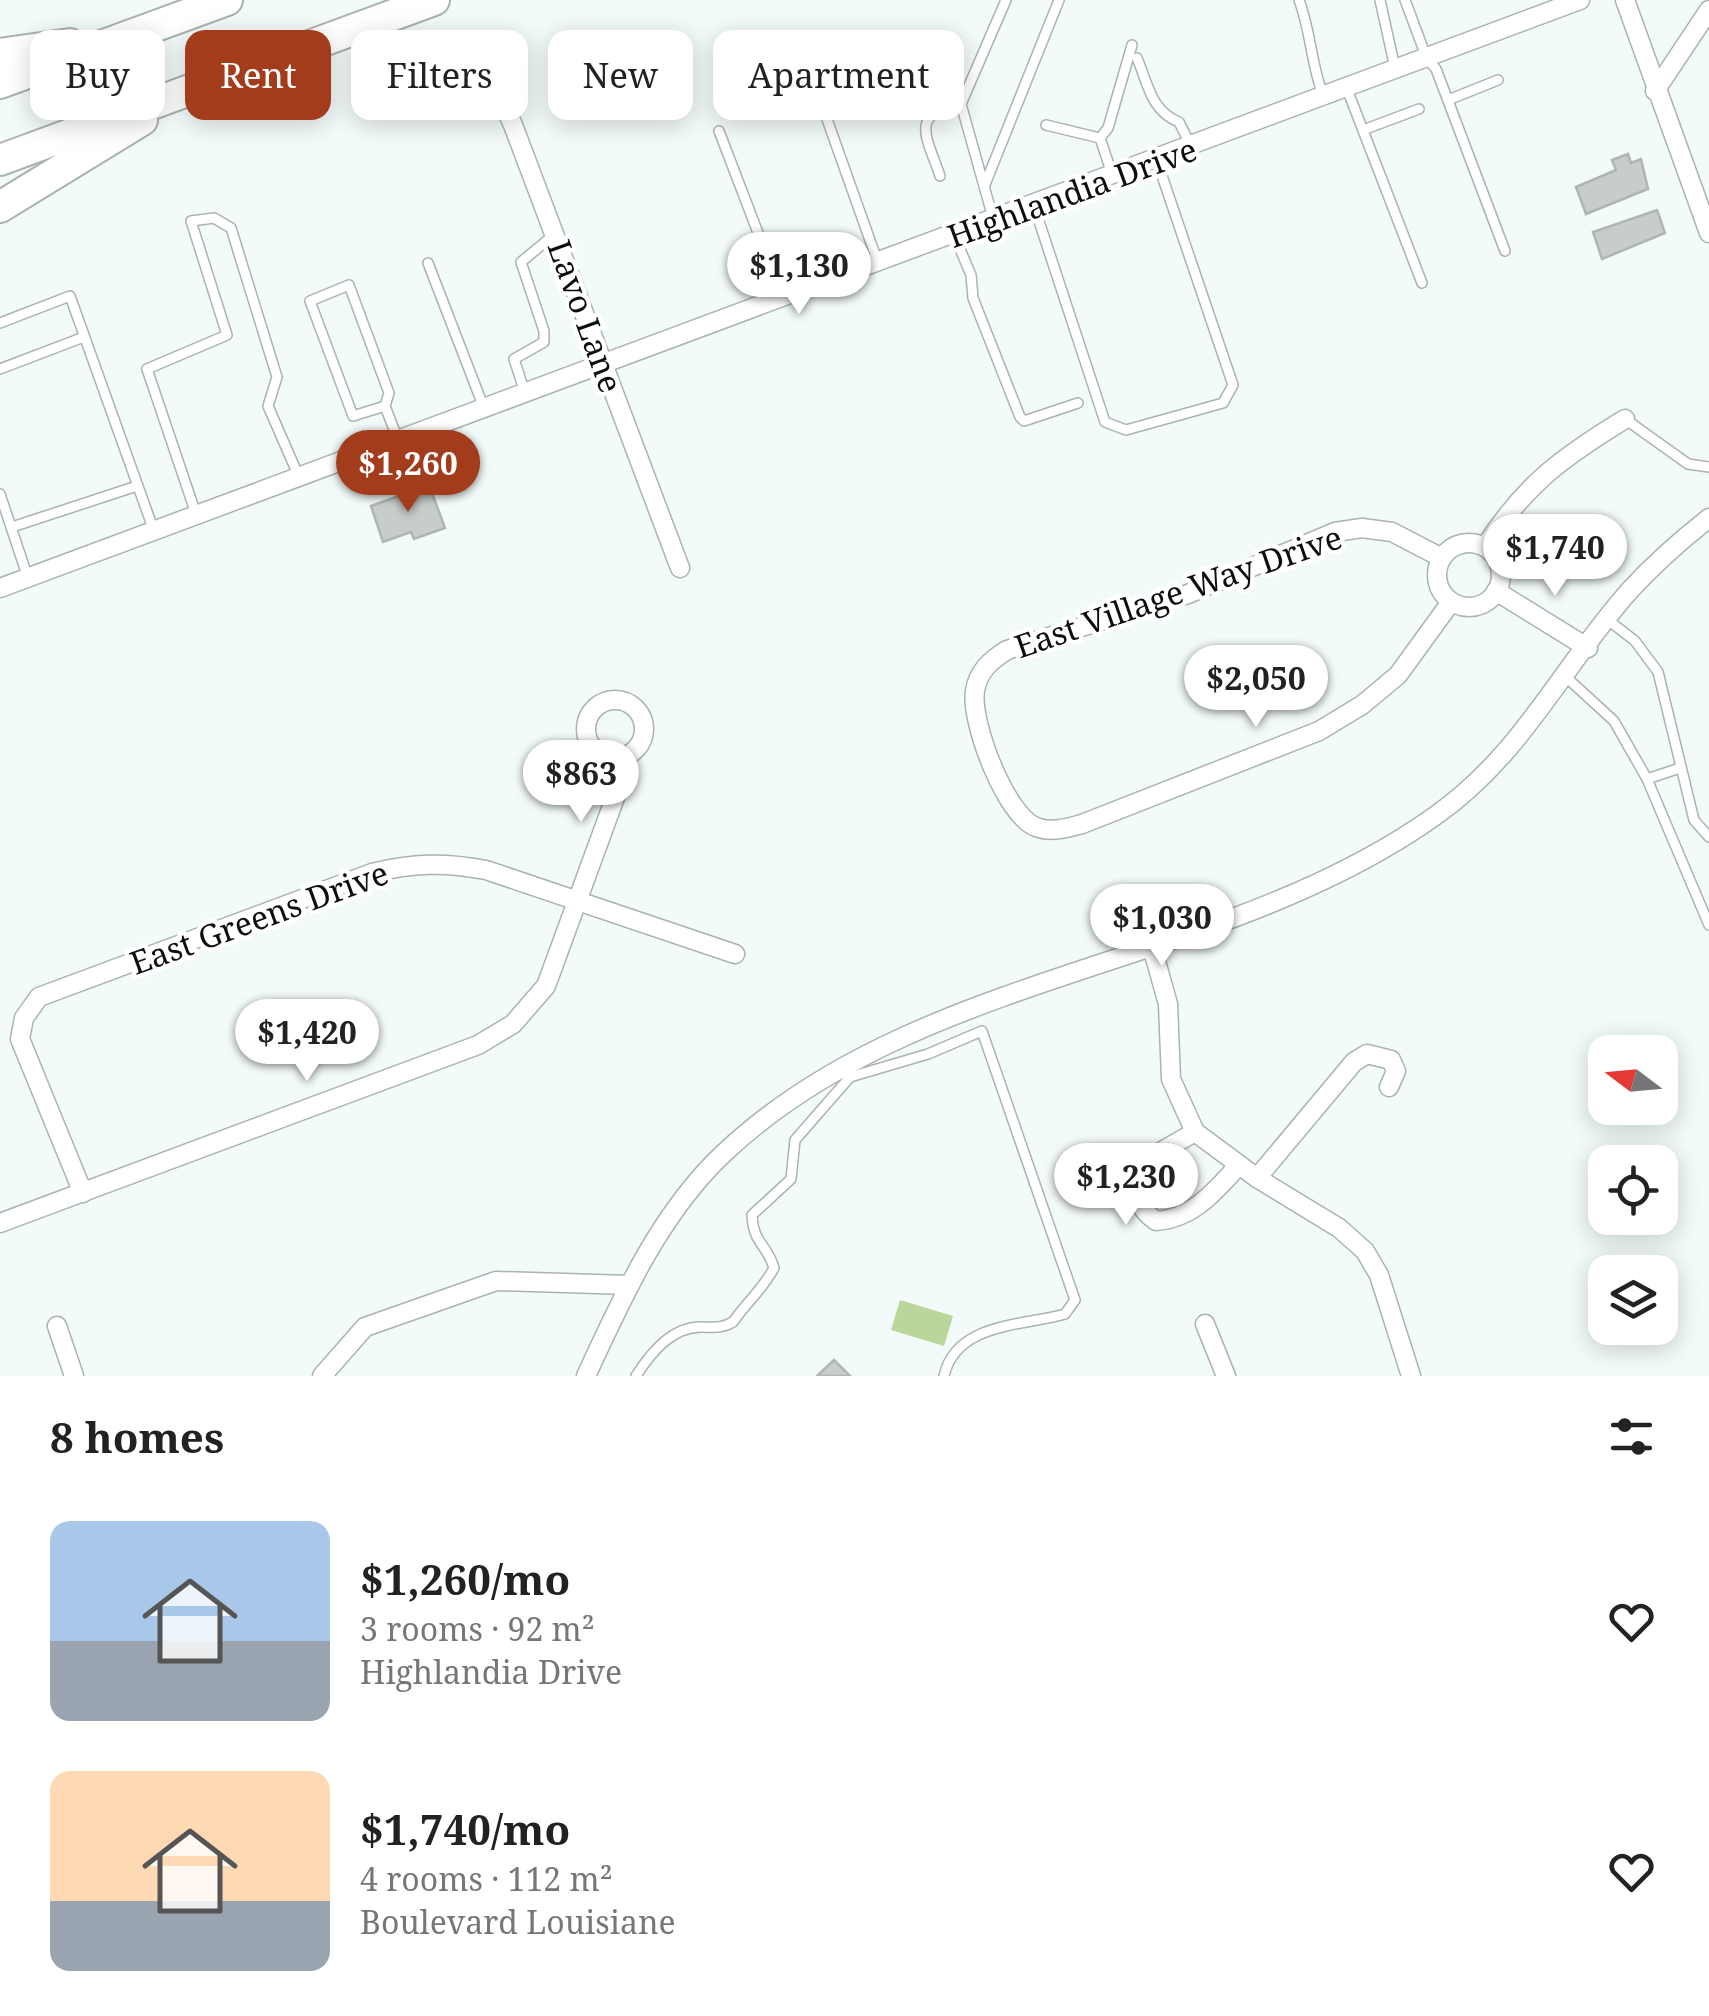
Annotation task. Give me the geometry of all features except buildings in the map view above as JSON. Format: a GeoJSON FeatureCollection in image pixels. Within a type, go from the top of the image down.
{"type":"FeatureCollection","features":[{"type":"Feature","properties":{"kind":"highway"},"geometry":{"type":"LineString","coordinates":[[144,30],[227,0]]}},
{"type":"Feature","properties":{"kind":"highway"},"geometry":{"type":"LineString","coordinates":[[0,160],[434,0]]}},
{"type":"Feature","properties":{"kind":"highway"},"geometry":{"type":"LineString","coordinates":[[0,54],[30,50]]}},
{"type":"Feature","properties":{"kind":"highway"},"geometry":{"type":"LineString","coordinates":[[0,83],[30,72]]}},
{"type":"Feature","properties":{"kind":"highway"},"geometry":{"type":"LineString","coordinates":[[0,207],[66,170],[184,92]]}},
{"type":"Feature","properties":{"kind":"street","name":"Highlandia Drive"},"geometry":{"type":"LineString","coordinates":[[0,588],[1192,148],[1580,0]]}},
{"type":"Feature","properties":{"kind":"street"},"geometry":{"type":"LineString","coordinates":[[1626,0],[1655,91],[1709,233]]}},
{"type":"Feature","properties":{"kind":"street"},"geometry":{"type":"LineString","coordinates":[[1655,91],[1709,10]]}},
{"type":"Feature","properties":{"kind":"street","name":"Lavo Lane"},"geometry":{"type":"LineString","coordinates":[[509,120],[556,233],[680,568]]}},
{"type":"Feature","properties":{"kind":"street"},"geometry":{"type":"LineString","coordinates":[[1485,547],[1524,490],[1554,463],[1625,419]]}},
{"type":"Feature","properties":{"kind":"street"},"geometry":{"type":"LineString","coordinates":[[586,1376],[630,1285],[669,1218],[722,1154],[789,1099],[865,1055],[1276,904],[1367,860],[1423,824],[1486,774],[1532,724],[1642,578],[1709,518]]}},
{"type":"Feature","properties":{"kind":"street","name":"East Village Way Drive"},"geometry":{"type":"LineString","coordinates":[[1442,558],[1392,532],[1362,528],[1335,532],[1188,594],[1007,650],[991,660],[978,678],[975,716],[1010,804],[1038,828],[1082,824],[1319,731],[1362,705],[1398,675],[1451,602]]}},
{"type":"Feature","properties":{"kind":"street"},"geometry":{"type":"LineString","coordinates":[[1462,543],[1485,547],[1500,565],[1496,591],[1479,606],[1451,602],[1438,583],[1442,558],[1462,543]]}},
{"type":"Feature","properties":{"kind":"street"},"geometry":{"type":"LineString","coordinates":[[1496,591],[1588,648]]}},
{"type":"Feature","properties":{"kind":"street"},"geometry":{"type":"LineString","coordinates":[[0,1224],[478,1045],[513,1024],[546,986],[623,776],[624,758]]}},
{"type":"Feature","properties":{"kind":"street","name":"East Greens Drive"},"geometry":{"type":"LineString","coordinates":[[83,1193],[20,1039],[24,1018],[39,997],[409,864],[446,862],[486,870],[735,954]]}},
{"type":"Feature","properties":{"kind":"street"},"geometry":{"type":"LineString","coordinates":[[1152,947],[1168,1004],[1171,1079],[1194,1132],[1257,1178],[1339,1228],[1365,1250],[1379,1275],[1411,1376]]}},
{"type":"Feature","properties":{"kind":"street"},"geometry":{"type":"LineString","coordinates":[[1257,1178],[1354,1062],[1367,1054],[1391,1060],[1396,1071],[1389,1087]]}},
{"type":"Feature","properties":{"kind":"street"},"geometry":{"type":"LineString","coordinates":[[1194,1132],[1141,1163],[1133,1174],[1134,1194],[1144,1213],[1156,1222],[1175,1220],[1203,1204],[1239,1165]]}},
{"type":"Feature","properties":{"kind":"street"},"geometry":{"type":"LineString","coordinates":[[322,1376],[365,1327],[496,1281],[630,1285]]}},
{"type":"Feature","properties":{"kind":"street"},"geometry":{"type":"LineString","coordinates":[[1205,1324],[1226,1376]]}},
{"type":"Feature","properties":{"kind":"street"},"geometry":{"type":"LineString","coordinates":[[57,1326],[74,1376]]}},
{"type":"Feature","properties":{"kind":"lane"},"geometry":{"type":"LineString","coordinates":[[964,97],[1006,0]]}},
{"type":"Feature","properties":{"kind":"lane"},"geometry":{"type":"LineString","coordinates":[[984,187],[1059,0]]}},
{"type":"Feature","properties":{"kind":"lane"},"geometry":{"type":"LineString","coordinates":[[1298,0],[1312,33],[1314,72],[1324,98]]}},
{"type":"Feature","properties":{"kind":"lane"},"geometry":{"type":"LineString","coordinates":[[1380,0],[1396,70]]}},
{"type":"Feature","properties":{"kind":"lane"},"geometry":{"type":"LineString","coordinates":[[1405,0],[1427,58],[1436,69],[1505,251]]}},
{"type":"Feature","properties":{"kind":"lane"},"geometry":{"type":"LineString","coordinates":[[1100,138],[1108,128],[1132,45]]}},
{"type":"Feature","properties":{"kind":"lane"},"geometry":{"type":"LineString","coordinates":[[1137,58],[1154,104],[1164,116],[1179,122],[1192,148]]}},
{"type":"Feature","properties":{"kind":"lane"},"geometry":{"type":"LineString","coordinates":[[1448,100],[1498,80]]}},
{"type":"Feature","properties":{"kind":"lane"},"geometry":{"type":"LineString","coordinates":[[1347,89],[1422,283]]}},
{"type":"Feature","properties":{"kind":"lane"},"geometry":{"type":"LineString","coordinates":[[1363,130],[1419,110]]}},
{"type":"Feature","properties":{"kind":"lane"},"geometry":{"type":"LineString","coordinates":[[964,115],[994,221]]}},
{"type":"Feature","properties":{"kind":"lane"},"geometry":{"type":"LineString","coordinates":[[828,120],[878,263]]}},
{"type":"Feature","properties":{"kind":"lane"},"geometry":{"type":"LineString","coordinates":[[926,120],[925,131],[940,176]]}},
{"type":"Feature","properties":{"kind":"lane"},"geometry":{"type":"LineString","coordinates":[[1046,125],[1100,138]]}},
{"type":"Feature","properties":{"kind":"lane"},"geometry":{"type":"LineString","coordinates":[[720,131],[783,298]]}},
{"type":"Feature","properties":{"kind":"lane"},"geometry":{"type":"LineString","coordinates":[[1100,138],[1113,177]]}},
{"type":"Feature","properties":{"kind":"lane"},"geometry":{"type":"LineString","coordinates":[[1034,206],[1106,422],[1126,430],[1223,403],[1233,385],[1157,161]]}},
{"type":"Feature","properties":{"kind":"lane"},"geometry":{"type":"LineString","coordinates":[[197,515],[146,369],[227,335],[191,221],[214,218],[231,228],[277,377],[268,406],[299,477]]}},
{"type":"Feature","properties":{"kind":"lane"},"geometry":{"type":"LineString","coordinates":[[524,392],[514,359],[544,342],[544,331],[521,262],[556,233]]}},
{"type":"Feature","properties":{"kind":"lane"},"geometry":{"type":"LineString","coordinates":[[954,235],[971,275],[972,298],[1020,417],[1024,420],[1078,403]]}},
{"type":"Feature","properties":{"kind":"lane"},"geometry":{"type":"LineString","coordinates":[[428,263],[484,408]]}},
{"type":"Feature","properties":{"kind":"lane"},"geometry":{"type":"LineString","coordinates":[[386,406],[353,416],[310,301],[349,285],[389,393],[386,406],[398,440]]}},
{"type":"Feature","properties":{"kind":"lane"},"geometry":{"type":"LineString","coordinates":[[0,323],[70,296],[154,531]]}},
{"type":"Feature","properties":{"kind":"lane"},"geometry":{"type":"LineString","coordinates":[[0,369],[84,337]]}},
{"type":"Feature","properties":{"kind":"lane"},"geometry":{"type":"LineString","coordinates":[[1625,419],[1688,464],[1709,467]]}},
{"type":"Feature","properties":{"kind":"lane"},"geometry":{"type":"LineString","coordinates":[[12,527],[137,486]]}},
{"type":"Feature","properties":{"kind":"lane"},"geometry":{"type":"LineString","coordinates":[[0,494],[28,578]]}},
{"type":"Feature","properties":{"kind":"lane"},"geometry":{"type":"LineString","coordinates":[[1608,620],[1635,640],[1658,672],[1694,820],[1709,838]]}},
{"type":"Feature","properties":{"kind":"lane"},"geometry":{"type":"LineString","coordinates":[[1566,677],[1614,721],[1648,779],[1709,925]]}},
{"type":"Feature","properties":{"kind":"lane"},"geometry":{"type":"LineString","coordinates":[[1648,779],[1680,768]]}},
{"type":"Feature","properties":{"kind":"lane"},"geometry":{"type":"LineString","coordinates":[[636,1376],[652,1352],[688,1328],[715,1329],[733,1322],[742,1305],[767,1281],[774,1268],[771,1256],[759,1247],[752,1232],[752,1215],[791,1179],[794,1140],[814,1122],[838,1086],[861,1072],[928,1054],[982,1031],[1075,1300],[1066,1314],[981,1334],[951,1359],[944,1376]]}},
{"type":"Feature","properties":{"kind":"green space"},"geometry":{"type":"Polygon","coordinates":[[[900,1300],[953,1316],[944,1346],[891,1330],[900,1300]]]}}]}
